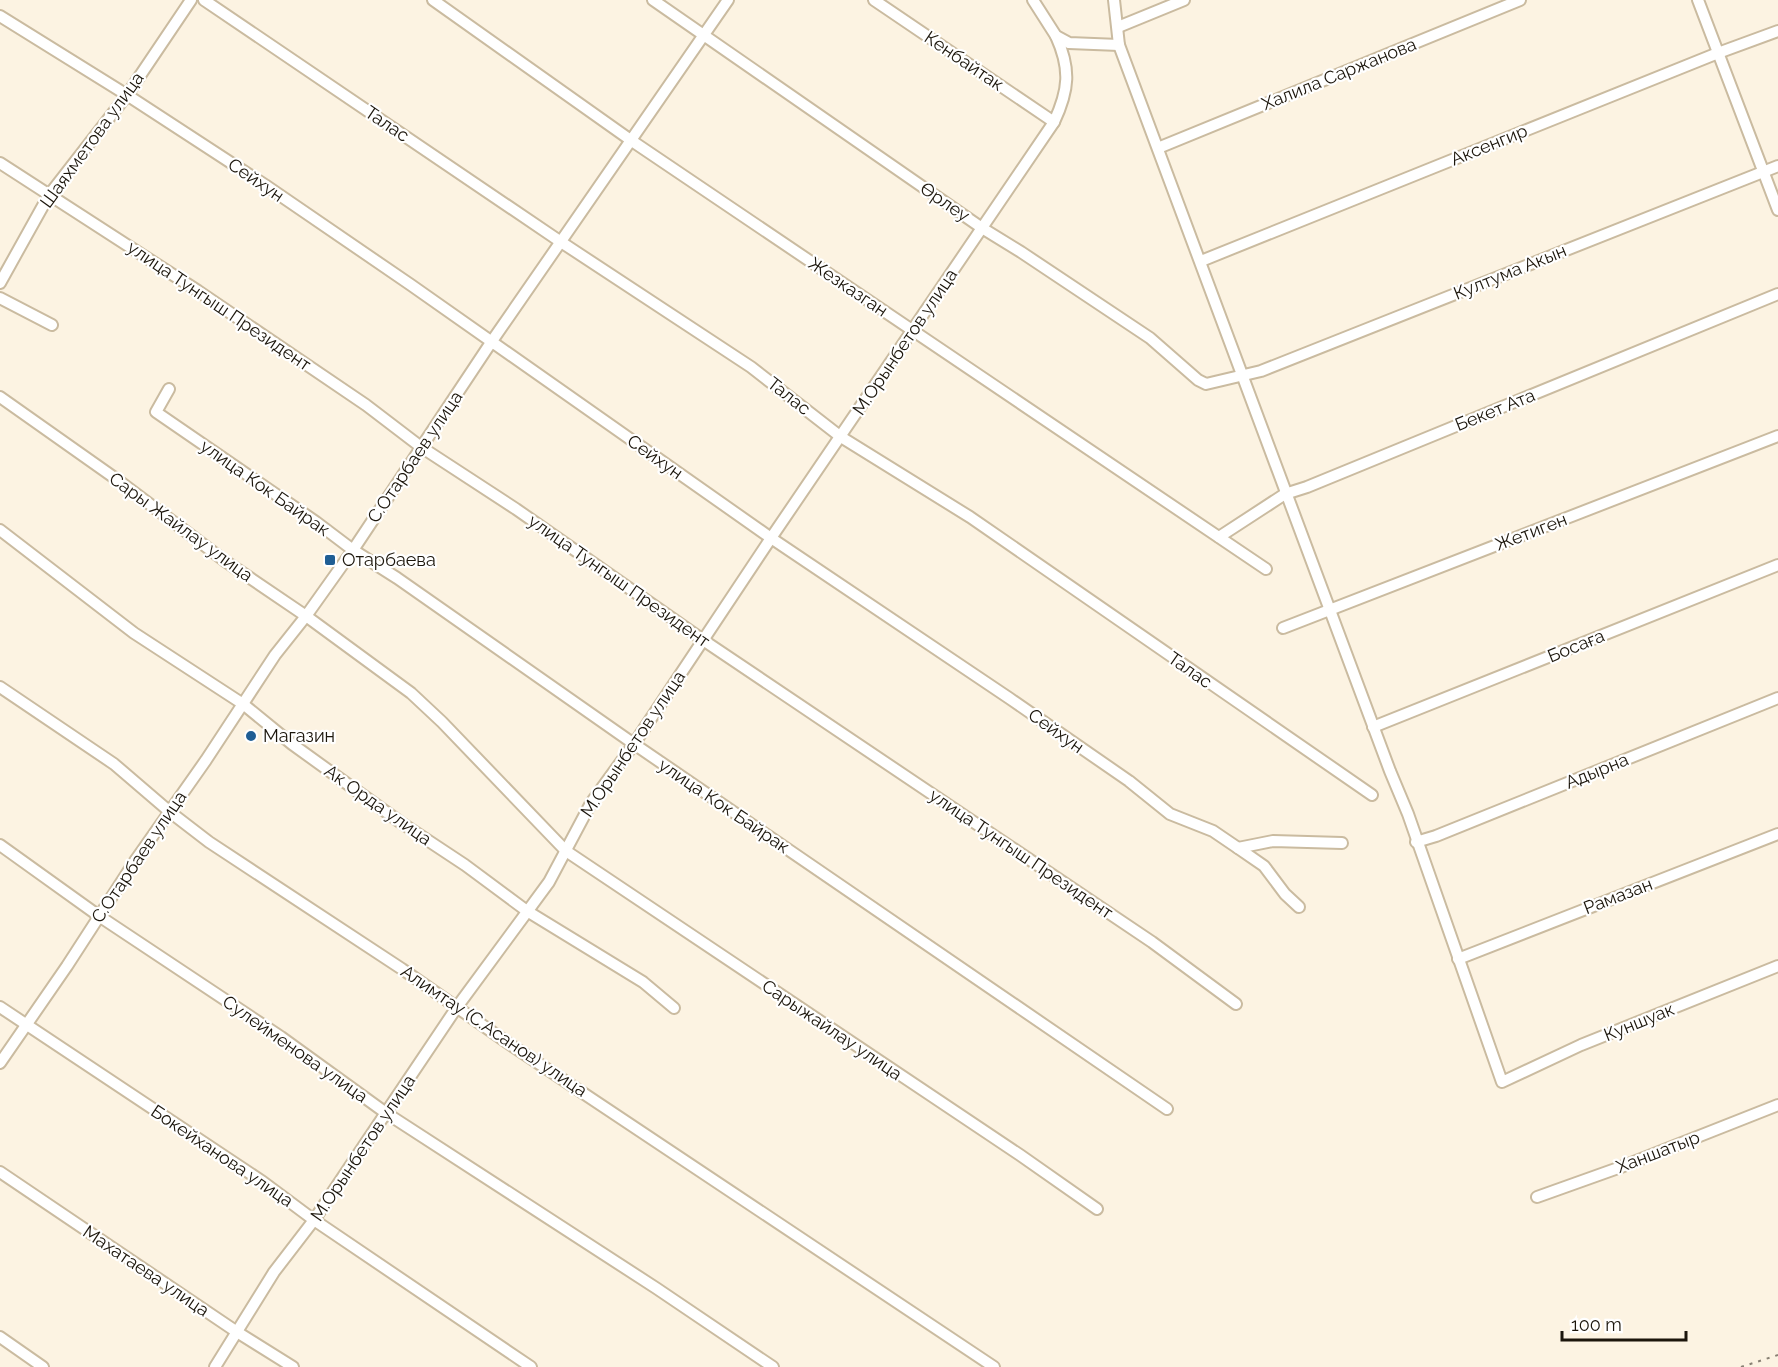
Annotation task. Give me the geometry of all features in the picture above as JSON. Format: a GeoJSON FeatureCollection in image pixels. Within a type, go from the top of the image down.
{"type":"FeatureCollection","features":[{"type":"Feature","properties":{"kind":"street","name":"Шаяхметова улица"},"geometry":{"type":"LineString","coordinates":[[0,283],[49,195],[127,95],[191,0]]}},
{"type":"Feature","properties":{"kind":"street","name":"Талас"},"geometry":{"type":"LineString","coordinates":[[204,0],[561,242],[751,367],[841,437],[970,517],[1372,795]]}},
{"type":"Feature","properties":{"kind":"street","name":"Жезказган"},"geometry":{"type":"LineString","coordinates":[[433,0],[632,141],[1266,568]]}},
{"type":"Feature","properties":{"kind":"street","name":"Өрлеу"},"geometry":{"type":"LineString","coordinates":[[653,0],[982,228],[1150,338],[1198,380],[1206,384],[1242,374]]}},
{"type":"Feature","properties":{"kind":"street","name":"С.Отарбаев улица"},"geometry":{"type":"LineString","coordinates":[[0,1063],[275,655],[353,550],[492,341],[728,0]]}},
{"type":"Feature","properties":{"kind":"street","name":"Кенбайтак"},"geometry":{"type":"LineString","coordinates":[[874,0],[1054,122]]}},
{"type":"Feature","properties":{"kind":"street","name":"М.Орынбетов улица"},"geometry":{"type":"LineString","coordinates":[[214,1367],[273,1272],[314,1220],[457,1007],[549,882],[591,803],[634,744],[1054,122],[1063,103],[1066,69],[1056,36],[1033,0]]}},
{"type":"Feature","properties":{"kind":"street"},"geometry":{"type":"LineString","coordinates":[[1114,0],[1119,45],[1201,261],[1285,494],[1408,814],[1458,959]]}},
{"type":"Feature","properties":{"kind":"street"},"geometry":{"type":"LineString","coordinates":[[1118,27],[1184,0]]}},
{"type":"Feature","properties":{"kind":"street","name":"Халила Саржанова"},"geometry":{"type":"LineString","coordinates":[[1158,148],[1520,0]]}},
{"type":"Feature","properties":{"kind":"street"},"geometry":{"type":"LineString","coordinates":[[1698,0],[1778,210]]}},
{"type":"Feature","properties":{"kind":"street","name":"Сейхун"},"geometry":{"type":"LineString","coordinates":[[0,16],[265,185],[492,341],[771,538],[1010,698],[1129,782],[1170,814],[1213,831],[1238,848],[1264,866],[1285,894],[1299,907]]}},
{"type":"Feature","properties":{"kind":"street","name":"Аксенгир"},"geometry":{"type":"LineString","coordinates":[[1201,261],[1778,31]]}},
{"type":"Feature","properties":{"kind":"street"},"geometry":{"type":"LineString","coordinates":[[1056,36],[1069,43],[1119,45]]}},
{"type":"Feature","properties":{"kind":"street","name":"улица Тунгыш Президент"},"geometry":{"type":"LineString","coordinates":[[0,163],[198,291],[366,405],[421,447],[516,509],[703,640],[1152,942],[1236,1004]]}},
{"type":"Feature","properties":{"kind":"street","name":"Култума Акын"},"geometry":{"type":"LineString","coordinates":[[1242,374],[1261,371],[1778,166]]}},
{"type":"Feature","properties":{"kind":"street","name":"Бекет Ата"},"geometry":{"type":"LineString","coordinates":[[1219,537],[1285,494],[1778,294]]}},
{"type":"Feature","properties":{"kind":"street"},"geometry":{"type":"LineString","coordinates":[[0,298],[52,325]]}},
{"type":"Feature","properties":{"kind":"street","name":"улица Кок Байрак"},"geometry":{"type":"LineString","coordinates":[[169,389],[156,412],[634,744],[1167,1109]]}},
{"type":"Feature","properties":{"kind":"street","name":"Сары Жайлау улица"},"geometry":{"type":"LineString","coordinates":[[0,397],[119,481],[225,561],[362,657]]}},
{"type":"Feature","properties":{"kind":"street","name":"Жетиген"},"geometry":{"type":"LineString","coordinates":[[1283,628],[1778,436]]}},
{"type":"Feature","properties":{"kind":"street","name":"Ак Орда улица"},"geometry":{"type":"LineString","coordinates":[[0,530],[134,633],[243,704],[292,744],[400,822],[465,865],[527,911],[643,982],[674,1008]]}},
{"type":"Feature","properties":{"kind":"street","name":"Босаға"},"geometry":{"type":"LineString","coordinates":[[1373,727],[1778,565]]}},
{"type":"Feature","properties":{"kind":"street","name":"Сарыжайлау улица"},"geometry":{"type":"LineString","coordinates":[[362,657],[411,693],[442,722],[567,851],[1097,1209]]}},
{"type":"Feature","properties":{"kind":"street","name":"Алимтау (С.Асанов) улица"},"geometry":{"type":"LineString","coordinates":[[0,687],[114,764],[209,842],[994,1367]]}},
{"type":"Feature","properties":{"kind":"street","name":"Адырна"},"geometry":{"type":"LineString","coordinates":[[1416,842],[1436,836],[1778,698]]}},
{"type":"Feature","properties":{"kind":"street","name":"Рамазан"},"geometry":{"type":"LineString","coordinates":[[1458,959],[1778,834]]}},
{"type":"Feature","properties":{"kind":"street"},"geometry":{"type":"LineString","coordinates":[[1238,848],[1273,841],[1342,843]]}},
{"type":"Feature","properties":{"kind":"street","name":"Сулейменова улица"},"geometry":{"type":"LineString","coordinates":[[0,845],[99,916],[281,1037],[386,1113],[656,1288],[773,1367]]}},
{"type":"Feature","properties":{"kind":"street","name":"Куншуак"},"geometry":{"type":"LineString","coordinates":[[1458,959],[1502,1082],[1581,1045],[1778,966]]}},
{"type":"Feature","properties":{"kind":"street","name":"Бокейханова улица"},"geometry":{"type":"LineString","coordinates":[[0,1007],[263,1182],[314,1220],[531,1367]]}},
{"type":"Feature","properties":{"kind":"street","name":"Ханшатыр"},"geometry":{"type":"LineString","coordinates":[[1537,1197],[1621,1167],[1778,1105]]}},
{"type":"Feature","properties":{"kind":"street","name":"Махатаева улица"},"geometry":{"type":"LineString","coordinates":[[0,1172],[237,1332],[293,1367]]}},
{"type":"Feature","properties":{"kind":"street"},"geometry":{"type":"LineString","coordinates":[[0,1337],[43,1367]]}},
{"type":"Feature","properties":{"kind":"railway"},"geometry":{"type":"LineString","coordinates":[[1741,1367],[1778,1355]]}},
{"type":"Feature","properties":{"kind":"place","name":"Отарбаева"},"geometry":{"type":"Point","coordinates":[330,560]}},
{"type":"Feature","properties":{"kind":"place","name":"Магазин"},"geometry":{"type":"Point","coordinates":[251,736]}}]}
